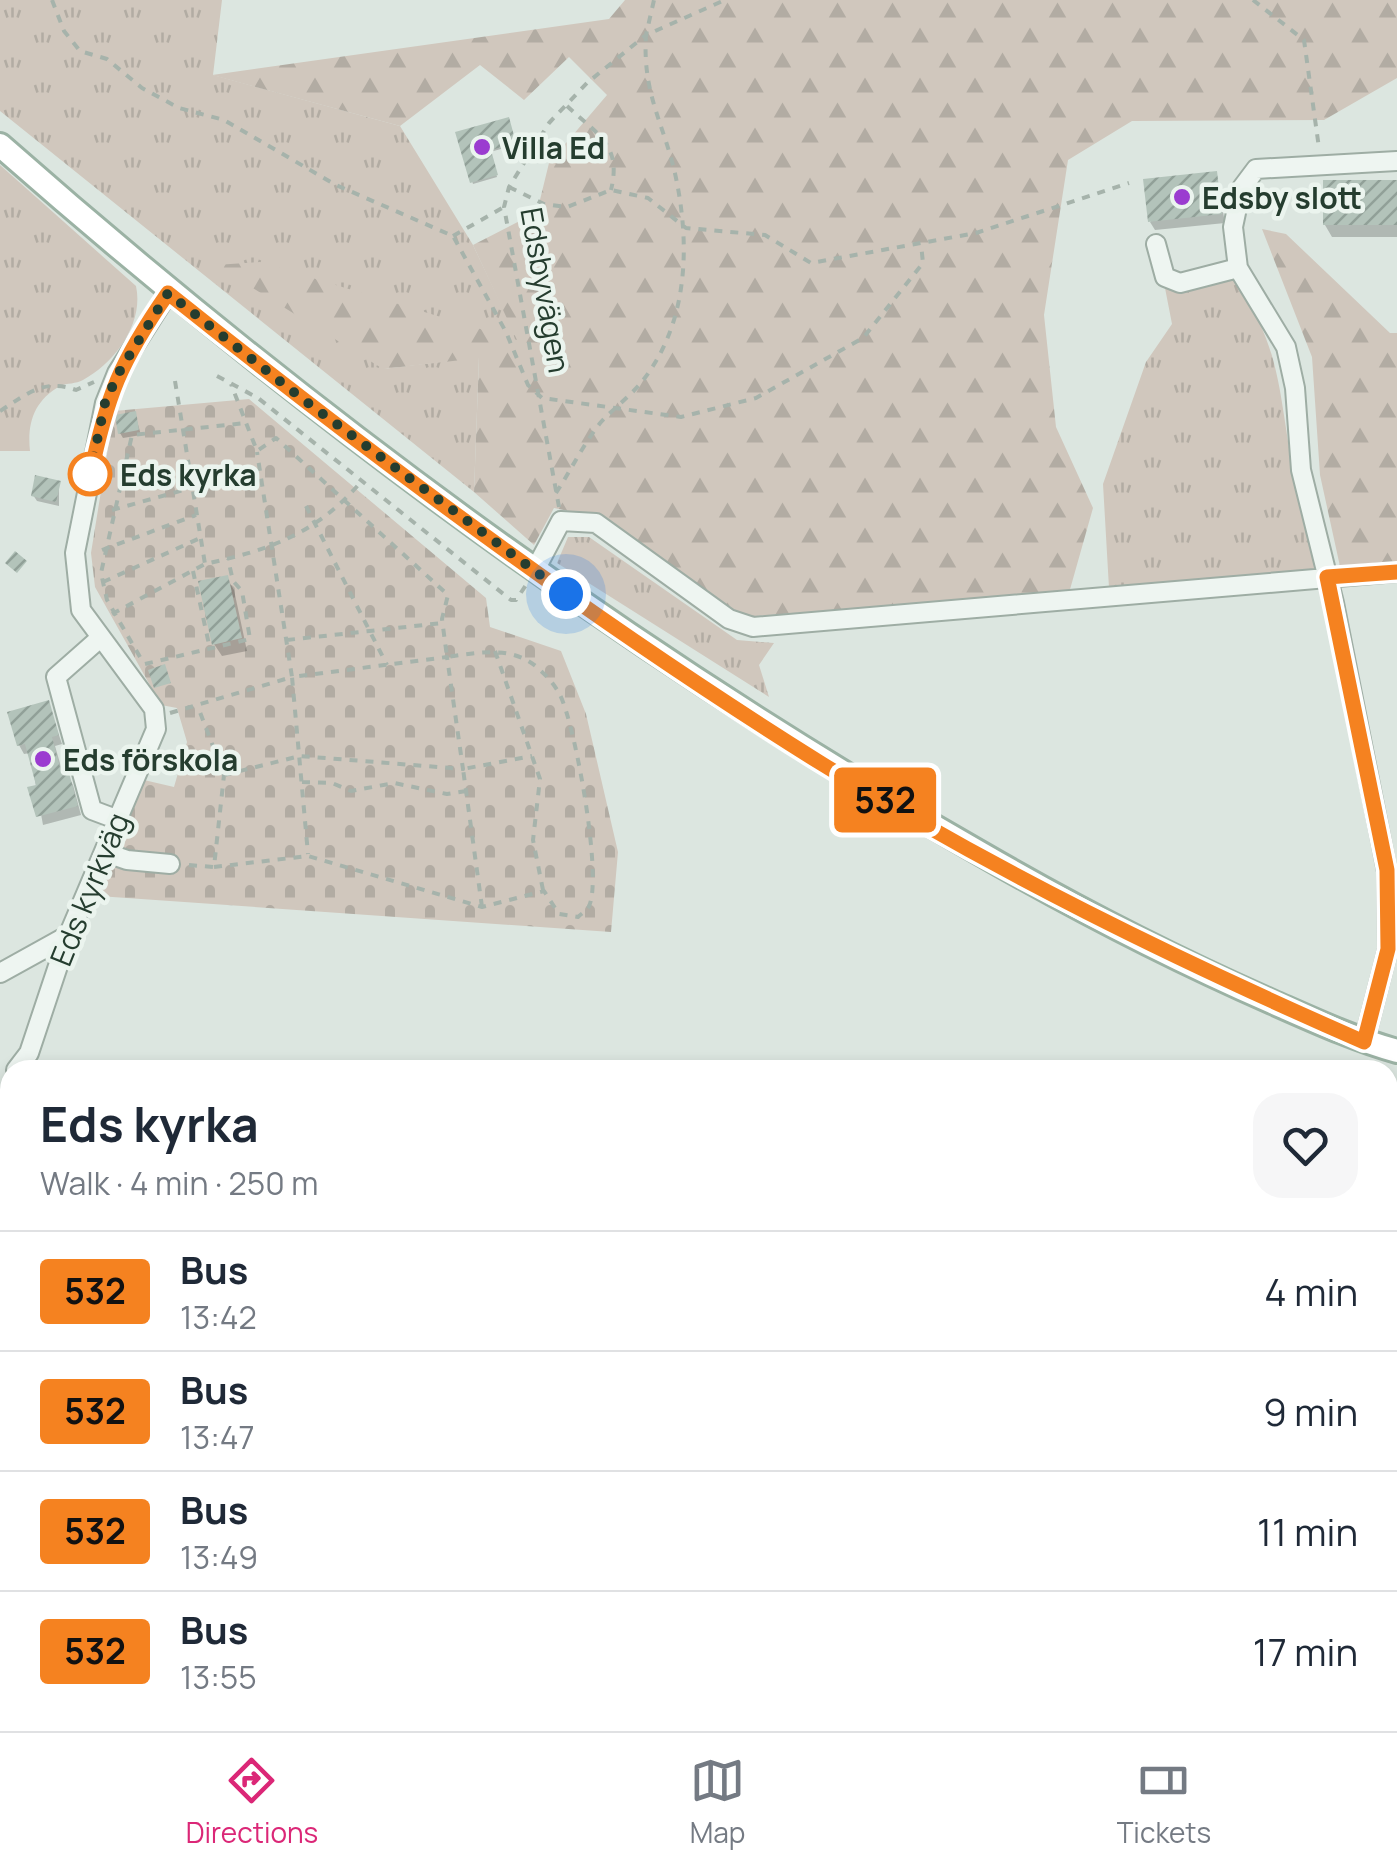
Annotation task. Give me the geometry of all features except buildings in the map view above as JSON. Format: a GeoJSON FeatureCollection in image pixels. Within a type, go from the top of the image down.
{"type":"FeatureCollection","features":[{"type":"Feature","properties":{"kind":"main road"},"geometry":{"type":"LineString","coordinates":[[0,145],[168,293],[534,572],[820,762],[1051,894],[1210,974],[1364,1042],[1397,1051]]}},
{"type":"Feature","properties":{"kind":"street"},"geometry":{"type":"LineString","coordinates":[[1364,1042],[1385,969],[1391,920],[1389,828],[1301,470],[1295,388],[1286,348],[1238,268],[1233,227],[1241,189],[1256,169],[1322,168],[1397,160]]}},
{"type":"Feature","properties":{"kind":"street"},"geometry":{"type":"LineString","coordinates":[[1156,244],[1165,276],[1180,283],[1238,268]]}},
{"type":"Feature","properties":{"kind":"street"},"geometry":{"type":"LineString","coordinates":[[156,716],[81,610],[76,554],[105,403],[118,374],[168,293]]}},
{"type":"Feature","properties":{"kind":"street"},"geometry":{"type":"LineString","coordinates":[[534,572],[561,521],[596,523],[730,619],[753,628],[1397,572]]}},
{"type":"Feature","properties":{"kind":"street"},"geometry":{"type":"LineString","coordinates":[[99,638],[56,677],[92,810],[116,819]]}},
{"type":"Feature","properties":{"kind":"street","name":"Eds kyrkväg"},"geometry":{"type":"LineString","coordinates":[[23,1060],[29,1052],[68,936],[156,729],[156,716]]}},
{"type":"Feature","properties":{"kind":"street"},"geometry":{"type":"LineString","coordinates":[[104,852],[127,860],[170,864]]}},
{"type":"Feature","properties":{"kind":"street"},"geometry":{"type":"LineString","coordinates":[[0,973],[46,952],[68,936]]}},
{"type":"Feature","properties":{"kind":"path"},"geometry":{"type":"LineString","coordinates":[[52,0],[64,31],[80,52],[107,59],[142,88],[180,108],[224,120],[336,185],[453,236],[506,332],[528,385],[542,398],[682,417],[756,398],[863,338],[924,263],[921,244]]}},
{"type":"Feature","properties":{"kind":"path"},"geometry":{"type":"LineString","coordinates":[[556,493],[600,424],[644,380],[666,347],[683,285],[686,228],[676,175],[644,73],[646,35],[654,0]]}},
{"type":"Feature","properties":{"kind":"path","name":"Edsbyvägen"},"geometry":{"type":"LineString","coordinates":[[561,521],[542,398],[504,207],[510,187],[548,123],[646,35],[725,0]]}},
{"type":"Feature","properties":{"kind":"path"},"geometry":{"type":"LineString","coordinates":[[1252,0],[1304,40],[1322,168]]}},
{"type":"Feature","properties":{"kind":"path"},"geometry":{"type":"LineString","coordinates":[[566,106],[611,148],[618,164],[610,190]]}},
{"type":"Feature","properties":{"kind":"path"},"geometry":{"type":"LineString","coordinates":[[510,187],[544,204],[567,207],[610,190],[648,198],[686,228],[765,235],[811,263],[976,233],[1129,183]]}},
{"type":"Feature","properties":{"kind":"path"},"geometry":{"type":"LineString","coordinates":[[453,236],[504,207]]}},
{"type":"Feature","properties":{"kind":"path"},"geometry":{"type":"LineString","coordinates":[[0,410],[42,385],[58,383],[76,390],[118,374]]}},
{"type":"Feature","properties":{"kind":"path"},"geometry":{"type":"LineString","coordinates":[[217,376],[258,398],[511,600],[516,600],[534,572]]}},
{"type":"Feature","properties":{"kind":"path"},"geometry":{"type":"LineString","coordinates":[[176,381],[205,564]]}},
{"type":"Feature","properties":{"kind":"path"},"geometry":{"type":"LineString","coordinates":[[231,384],[256,451],[274,549],[292,677],[308,856]]}},
{"type":"Feature","properties":{"kind":"path"},"geometry":{"type":"LineString","coordinates":[[228,559],[233,582],[242,591],[250,639],[145,664],[114,613],[103,582],[102,550],[132,434],[246,423]]}},
{"type":"Feature","properties":{"kind":"path"},"geometry":{"type":"LineString","coordinates":[[256,451],[276,438],[448,596],[442,623],[482,907]]}},
{"type":"Feature","properties":{"kind":"path"},"geometry":{"type":"LineString","coordinates":[[114,613],[205,564],[274,549],[346,502],[360,483]]}},
{"type":"Feature","properties":{"kind":"path"},"geometry":{"type":"LineString","coordinates":[[112,510],[191,488],[233,486]]}},
{"type":"Feature","properties":{"kind":"path"},"geometry":{"type":"LineString","coordinates":[[306,506],[387,665]]}},
{"type":"Feature","properties":{"kind":"path"},"geometry":{"type":"LineString","coordinates":[[102,550],[196,515]]}},
{"type":"Feature","properties":{"kind":"path"},"geometry":{"type":"LineString","coordinates":[[103,582],[200,538]]}},
{"type":"Feature","properties":{"kind":"path"},"geometry":{"type":"LineString","coordinates":[[193,570],[210,649]]}},
{"type":"Feature","properties":{"kind":"path"},"geometry":{"type":"LineString","coordinates":[[287,640],[442,623]]}},
{"type":"Feature","properties":{"kind":"path"},"geometry":{"type":"LineString","coordinates":[[156,716],[292,677],[494,650],[519,656],[540,669],[561,696],[588,817],[593,875],[589,906],[578,917],[560,914],[544,891],[533,840],[540,780],[494,650]]}},
{"type":"Feature","properties":{"kind":"path"},"geometry":{"type":"LineString","coordinates":[[198,707],[224,776],[214,866]]}},
{"type":"Feature","properties":{"kind":"path"},"geometry":{"type":"LineString","coordinates":[[224,776],[300,756],[463,769],[532,756]]}},
{"type":"Feature","properties":{"kind":"path"},"geometry":{"type":"LineString","coordinates":[[302,782],[332,783],[351,790],[394,783],[447,794],[466,791]]}},
{"type":"Feature","properties":{"kind":"path"},"geometry":{"type":"LineString","coordinates":[[170,864],[214,866],[308,856],[482,907],[544,891]]}},
{"type":"Feature","properties":{"kind":"green space"},"geometry":{"type":"Polygon","coordinates":[[[0,0],[222,0],[213,75],[400,126],[473,245],[518,340],[383,369],[479,357],[474,492],[0,111],[0,0]]]}},
{"type":"Feature","properties":{"kind":"green space"},"geometry":{"type":"Polygon","coordinates":[[[625,0],[1397,0],[1397,78],[1324,120],[1132,121],[1068,160],[1044,315],[1056,427],[1093,508],[1069,593],[743,617],[597,517],[554,508],[534,545],[474,492],[479,358],[383,369],[216,265],[260,262],[517,340],[473,245],[537,212],[549,163],[607,95],[569,57],[524,100],[480,65],[400,126],[212,75],[609,19],[625,0]]]}},
{"type":"Feature","properties":{"kind":"green space"},"geometry":{"type":"Polygon","coordinates":[[[0,165],[136,286],[136,314],[125,340],[95,372],[60,386],[38,406],[31,422],[30,451],[0,451],[0,165]]]}},
{"type":"Feature","properties":{"kind":"green space"},"geometry":{"type":"Polygon","coordinates":[[[1262,229],[1286,234],[1390,333],[1397,333],[1397,561],[1341,571],[1320,475],[1312,357],[1262,229]]]}},
{"type":"Feature","properties":{"kind":"green space"},"geometry":{"type":"Polygon","coordinates":[[[1232,277],[1259,322],[1274,364],[1316,574],[1109,588],[1103,484],[1146,362],[1172,324],[1165,288],[1197,289],[1232,277]]]}},
{"type":"Feature","properties":{"kind":"green space"},"geometry":{"type":"Polygon","coordinates":[[[249,399],[486,598],[490,627],[561,651],[586,714],[618,852],[611,932],[98,896],[144,780],[174,787],[187,742],[177,708],[161,705],[95,587],[91,553],[114,411],[249,399]]]}},
{"type":"Feature","properties":{"kind":"green space"},"geometry":{"type":"Polygon","coordinates":[[[568,537],[589,537],[737,640],[774,643],[759,665],[769,697],[557,563],[568,537]]]}},
{"type":"Feature","properties":{"kind":"bus line","name":"532"},"geometry":{"type":"LineString","coordinates":[[90,477],[105,403],[143,329],[168,293],[534,572],[820,762],[1051,894],[1210,974],[1364,1042],[1385,969],[1391,920],[1380,830],[1327,577],[1397,572]]}},
{"type":"Feature","properties":{"kind":"place","name":"Villa Ed"},"geometry":{"type":"Point","coordinates":[482,147]}},
{"type":"Feature","properties":{"kind":"place","name":"Edsby slott"},"geometry":{"type":"Point","coordinates":[1182,197]}},
{"type":"Feature","properties":{"kind":"place","name":"Eds kyrka"},"geometry":{"type":"Point","coordinates":[90,474]}},
{"type":"Feature","properties":{"kind":"place","name":"Eds förskola"},"geometry":{"type":"Point","coordinates":[43,759]}},
{"type":"Feature","properties":{"kind":"route"},"geometry":{"type":"LineString","coordinates":[[90,474],[105,403],[143,329],[168,293],[300,397],[566,594]]}}]}
